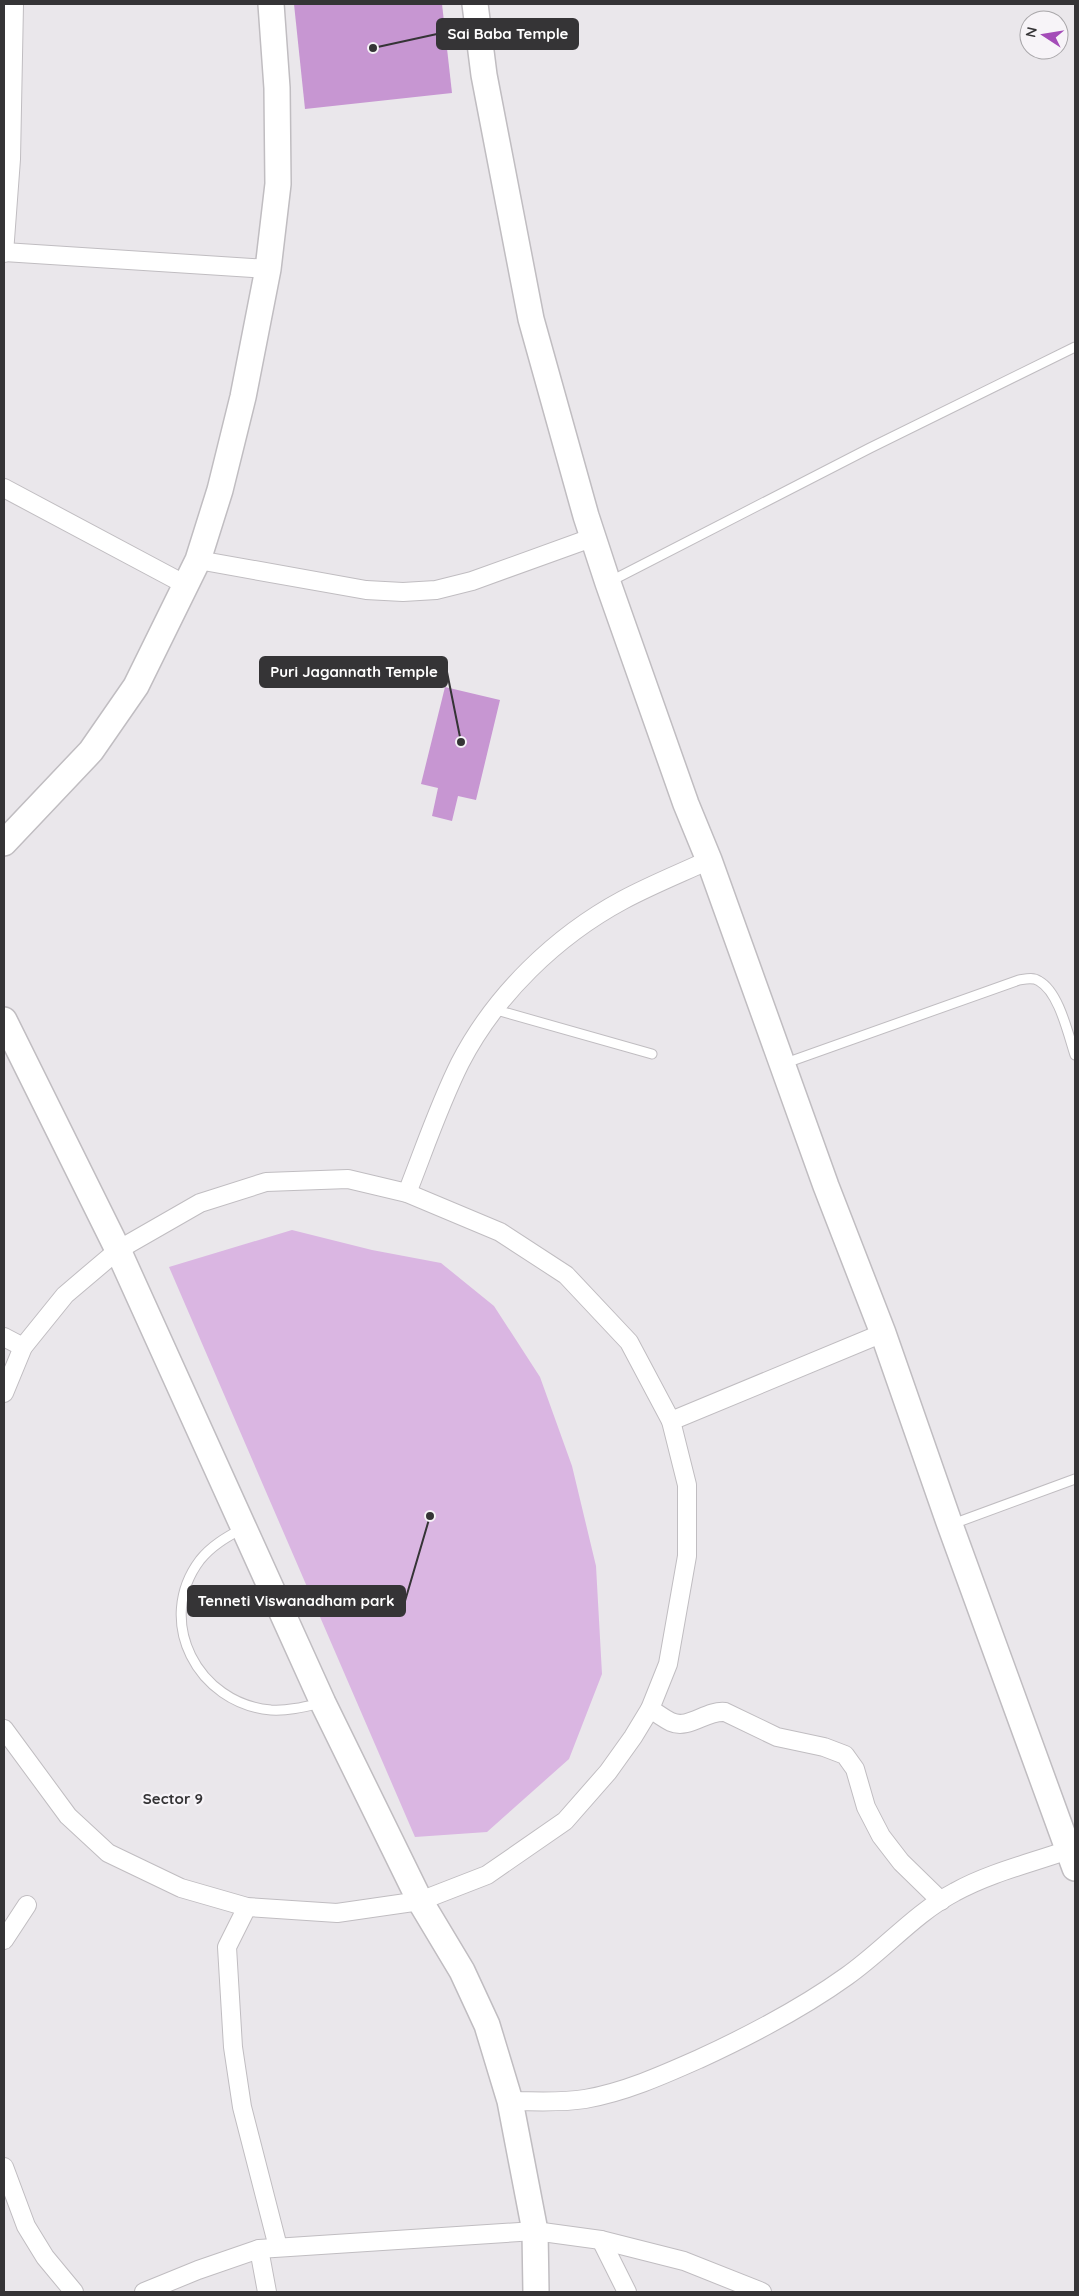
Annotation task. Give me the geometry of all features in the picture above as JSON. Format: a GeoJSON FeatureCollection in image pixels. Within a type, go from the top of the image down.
{"type":"FeatureCollection","features":[{"type":"Feature","properties":{"kind":"street"},"geometry":{"type":"LineString","coordinates":[[14,4],[11,159],[4,252],[268,269]]}},
{"type":"Feature","properties":{"kind":"street"},"geometry":{"type":"LineString","coordinates":[[4,843],[92,751],[136,686],[198,560],[220,490],[243,397],[268,269],[278,184],[277,88],[270,4]]}},
{"type":"Feature","properties":{"kind":"street"},"geometry":{"type":"LineString","coordinates":[[475,4],[484,75],[531,318],[608,583],[686,804],[709,860],[781,1064],[883,1333],[950,1525],[1072,1859],[974,1883],[941,1900],[846,1977],[754,2034],[666,2074],[630,2087],[564,2102],[510,2101]]}},
{"type":"Feature","properties":{"kind":"street"},"geometry":{"type":"LineString","coordinates":[[4,488],[186,585]]}},
{"type":"Feature","properties":{"kind":"street"},"geometry":{"type":"LineString","coordinates":[[198,560],[366,590],[403,592],[436,590],[472,581],[594,537]]}},
{"type":"Feature","properties":{"kind":"street"},"geometry":{"type":"LineString","coordinates":[[408,1193],[435,1120],[460,1063],[493,1009],[535,964],[580,928],[622,900],[709,860]]}},
{"type":"Feature","properties":{"kind":"street"},"geometry":{"type":"LineString","coordinates":[[4,1020],[118,1250],[323,1703],[420,1901],[462,1971],[487,2025],[510,2101],[535,2232],[536,2292]]}},
{"type":"Feature","properties":{"kind":"street"},"geometry":{"type":"LineString","coordinates":[[4,1393],[23,1347],[66,1294],[118,1250],[200,1202],[266,1182],[348,1179],[408,1193],[500,1232],[566,1275],[629,1342],[671,1421],[687,1485],[687,1556],[668,1664],[650,1709],[608,1772],[565,1821],[487,1875],[420,1901],[337,1913],[247,1906],[181,1888],[108,1853],[68,1816],[4,1729]]}},
{"type":"Feature","properties":{"kind":"street"},"geometry":{"type":"LineString","coordinates":[[671,1421],[883,1333]]}},
{"type":"Feature","properties":{"kind":"street"},"geometry":{"type":"LineString","coordinates":[[4,1337],[23,1347]]}},
{"type":"Feature","properties":{"kind":"street"},"geometry":{"type":"LineString","coordinates":[[650,1709],[671,1722],[681,1724],[691,1722],[716,1711],[725,1712],[777,1738],[824,1747],[845,1755],[855,1769],[866,1807],[881,1836],[901,1862],[941,1900]]}},
{"type":"Feature","properties":{"kind":"street"},"geometry":{"type":"LineString","coordinates":[[4,1940],[27,1905]]}},
{"type":"Feature","properties":{"kind":"street"},"geometry":{"type":"LineString","coordinates":[[247,1906],[227,1947],[233,2047],[242,2107],[278,2247]]}},
{"type":"Feature","properties":{"kind":"street"},"geometry":{"type":"LineString","coordinates":[[4,2167],[26,2226],[44,2257],[74,2292]]}},
{"type":"Feature","properties":{"kind":"street"},"geometry":{"type":"LineString","coordinates":[[144,2292],[198,2270],[259,2249],[535,2232],[602,2240],[684,2261],[762,2292]]}},
{"type":"Feature","properties":{"kind":"street"},"geometry":{"type":"LineString","coordinates":[[602,2240],[626,2292]]}},
{"type":"Feature","properties":{"kind":"street"},"geometry":{"type":"LineString","coordinates":[[259,2249],[267,2292]]}},
{"type":"Feature","properties":{"kind":"lane"},"geometry":{"type":"LineString","coordinates":[[608,583],[870,448],[1075,347]]}},
{"type":"Feature","properties":{"kind":"lane"},"geometry":{"type":"LineString","coordinates":[[781,1064],[1019,980],[1030,978],[1038,980],[1047,987],[1054,997],[1075,1055]]}},
{"type":"Feature","properties":{"kind":"lane"},"geometry":{"type":"LineString","coordinates":[[493,1009],[652,1054]]}},
{"type":"Feature","properties":{"kind":"lane"},"geometry":{"type":"LineString","coordinates":[[950,1525],[1075,1479]]}},
{"type":"Feature","properties":{"kind":"lane"},"geometry":{"type":"LineString","coordinates":[[243,1528],[216,1544],[200,1561],[189,1580],[182,1606],[182,1630],[189,1656],[204,1678],[225,1696],[245,1704],[270,1710],[294,1709],[323,1703]]}},
{"type":"Feature","properties":{"kind":"shaded area"},"geometry":{"type":"Polygon","coordinates":[[[292,1230],[372,1250],[441,1263],[494,1306],[540,1377],[572,1466],[596,1566],[602,1674],[569,1759],[487,1832],[415,1837],[169,1267],[292,1230]]]}},
{"type":"Feature","properties":{"kind":"building"},"geometry":{"type":"Polygon","coordinates":[[[294,4],[442,4],[452,93],[305,109],[294,4]]]}},
{"type":"Feature","properties":{"kind":"building"},"geometry":{"type":"Polygon","coordinates":[[[445,687],[500,700],[476,800],[458,796],[452,821],[432,816],[438,788],[421,784],[445,687]]]}},
{"type":"Feature","properties":{"kind":"place","name":"Sai Baba Temple"},"geometry":{"type":"Point","coordinates":[373,48]}},
{"type":"Feature","properties":{"kind":"place","name":"Puri Jagannath Temple"},"geometry":{"type":"Point","coordinates":[461,742]}},
{"type":"Feature","properties":{"kind":"place","name":"Tenneti Viswanadham park"},"geometry":{"type":"Point","coordinates":[430,1516]}},
{"type":"Feature","properties":{"kind":"district","name":"Sector 9"},"geometry":{"type":"Point","coordinates":[173,1798]}}]}
